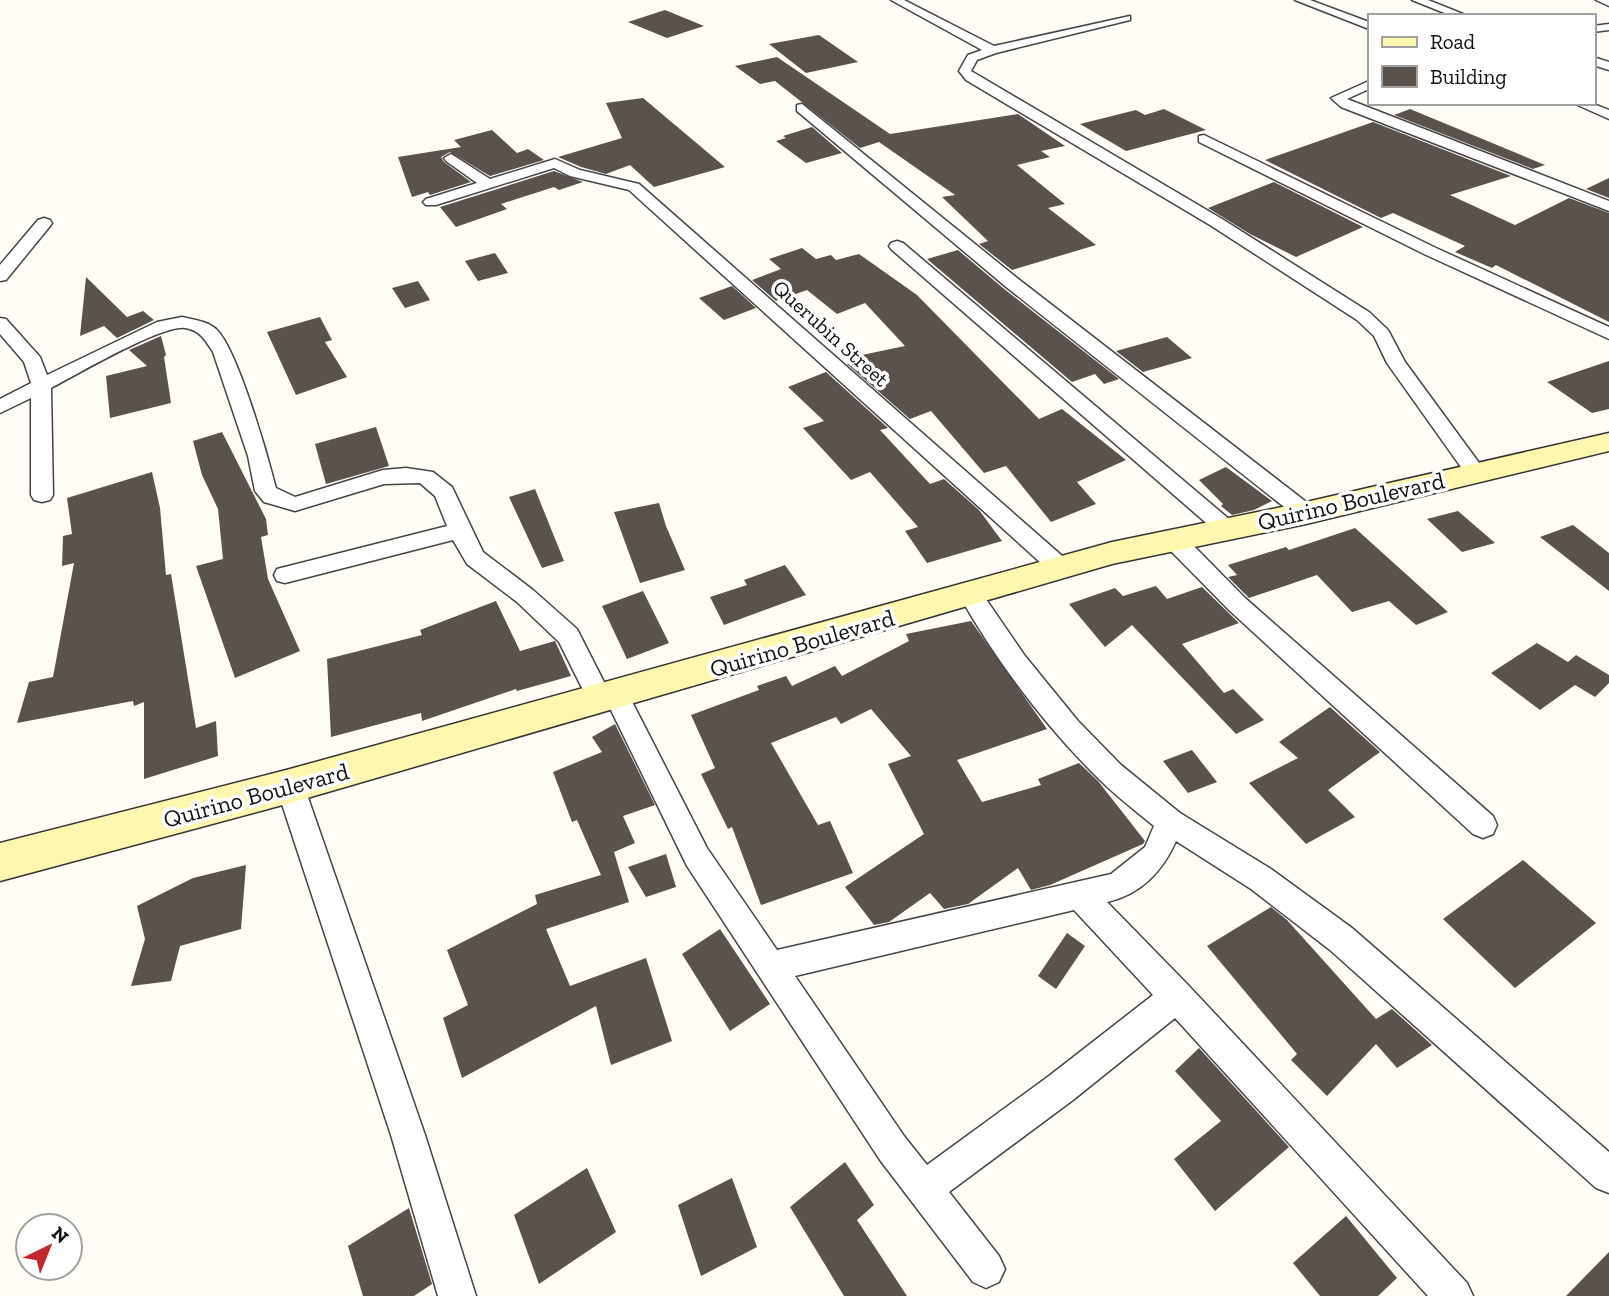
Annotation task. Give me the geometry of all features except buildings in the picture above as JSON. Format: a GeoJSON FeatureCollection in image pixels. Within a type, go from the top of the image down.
{"type":"FeatureCollection","features":[{"type":"Feature","properties":{"kind":"main road","name":"Quirino Boulevard"},"geometry":{"type":"LineString","coordinates":[[0,862],[290,786],[971,596],[1112,554],[1306,513],[1609,442]]}},
{"type":"Feature","properties":{"kind":"street"},"geometry":{"type":"LineString","coordinates":[[896,0],[992,50]]}},
{"type":"Feature","properties":{"kind":"street"},"geometry":{"type":"LineString","coordinates":[[1302,0],[1368,26]]}},
{"type":"Feature","properties":{"kind":"street"},"geometry":{"type":"LineString","coordinates":[[1417,0],[1457,14]]}},
{"type":"Feature","properties":{"kind":"street"},"geometry":{"type":"LineString","coordinates":[[1601,0],[1609,3]]}},
{"type":"Feature","properties":{"kind":"street"},"geometry":{"type":"LineString","coordinates":[[1126,18],[992,50],[972,58],[965,71],[970,77],[1322,287],[1363,316],[1381,334],[1396,363],[1475,472]]}},
{"type":"Feature","properties":{"kind":"street"},"geometry":{"type":"LineString","coordinates":[[1368,85],[1337,98],[1609,216]]}},
{"type":"Feature","properties":{"kind":"street"},"geometry":{"type":"LineString","coordinates":[[1584,105],[1609,114]]}},
{"type":"Feature","properties":{"kind":"street"},"geometry":{"type":"LineString","coordinates":[[802,108],[1022,290],[1306,513]]}},
{"type":"Feature","properties":{"kind":"street"},"geometry":{"type":"LineString","coordinates":[[1204,139],[1430,251],[1609,334]]}},
{"type":"Feature","properties":{"kind":"street"},"geometry":{"type":"LineString","coordinates":[[452,158],[488,184]]}},
{"type":"Feature","properties":{"kind":"street","name":"Querubin Street"},"geometry":{"type":"LineString","coordinates":[[488,184],[555,163],[575,173],[623,184],[643,193],[1061,568]]}},
{"type":"Feature","properties":{"kind":"street"},"geometry":{"type":"LineString","coordinates":[[431,202],[488,184]]}},
{"type":"Feature","properties":{"kind":"street"},"geometry":{"type":"LineString","coordinates":[[0,276],[44,223]]}},
{"type":"Feature","properties":{"kind":"street"},"geometry":{"type":"LineString","coordinates":[[897,246],[1228,530]]}},
{"type":"Feature","properties":{"kind":"street"},"geometry":{"type":"LineString","coordinates":[[0,323],[33,361],[41,385],[42,495]]}},
{"type":"Feature","properties":{"kind":"street"},"geometry":{"type":"LineString","coordinates":[[0,407],[163,326],[191,323],[211,334],[222,352],[258,456],[266,491],[272,497],[295,503],[383,477],[426,477],[444,492],[475,558],[525,596],[568,636],[608,697],[697,857],[892,1148],[986,1269]]}},
{"type":"Feature","properties":{"kind":"street"},"geometry":{"type":"LineString","coordinates":[[285,575],[460,530]]}},
{"type":"Feature","properties":{"kind":"street"},"geometry":{"type":"LineString","coordinates":[[1175,541],[1237,604],[1483,825]]}},
{"type":"Feature","properties":{"kind":"street"},"geometry":{"type":"LineString","coordinates":[[971,596],[1016,663],[1069,729],[1111,773],[1170,822],[1261,879],[1341,939],[1609,1175]]}},
{"type":"Feature","properties":{"kind":"street"},"geometry":{"type":"LineString","coordinates":[[290,786],[408,1135],[457,1296]]}},
{"type":"Feature","properties":{"kind":"street"},"geometry":{"type":"LineString","coordinates":[[770,967],[1118,886],[1155,856],[1170,822]]}},
{"type":"Feature","properties":{"kind":"street"},"geometry":{"type":"LineString","coordinates":[[1079,895],[1177,996],[1454,1296]]}},
{"type":"Feature","properties":{"kind":"street"},"geometry":{"type":"LineString","coordinates":[[924,1189],[1061,1088],[1177,996]]}}]}
